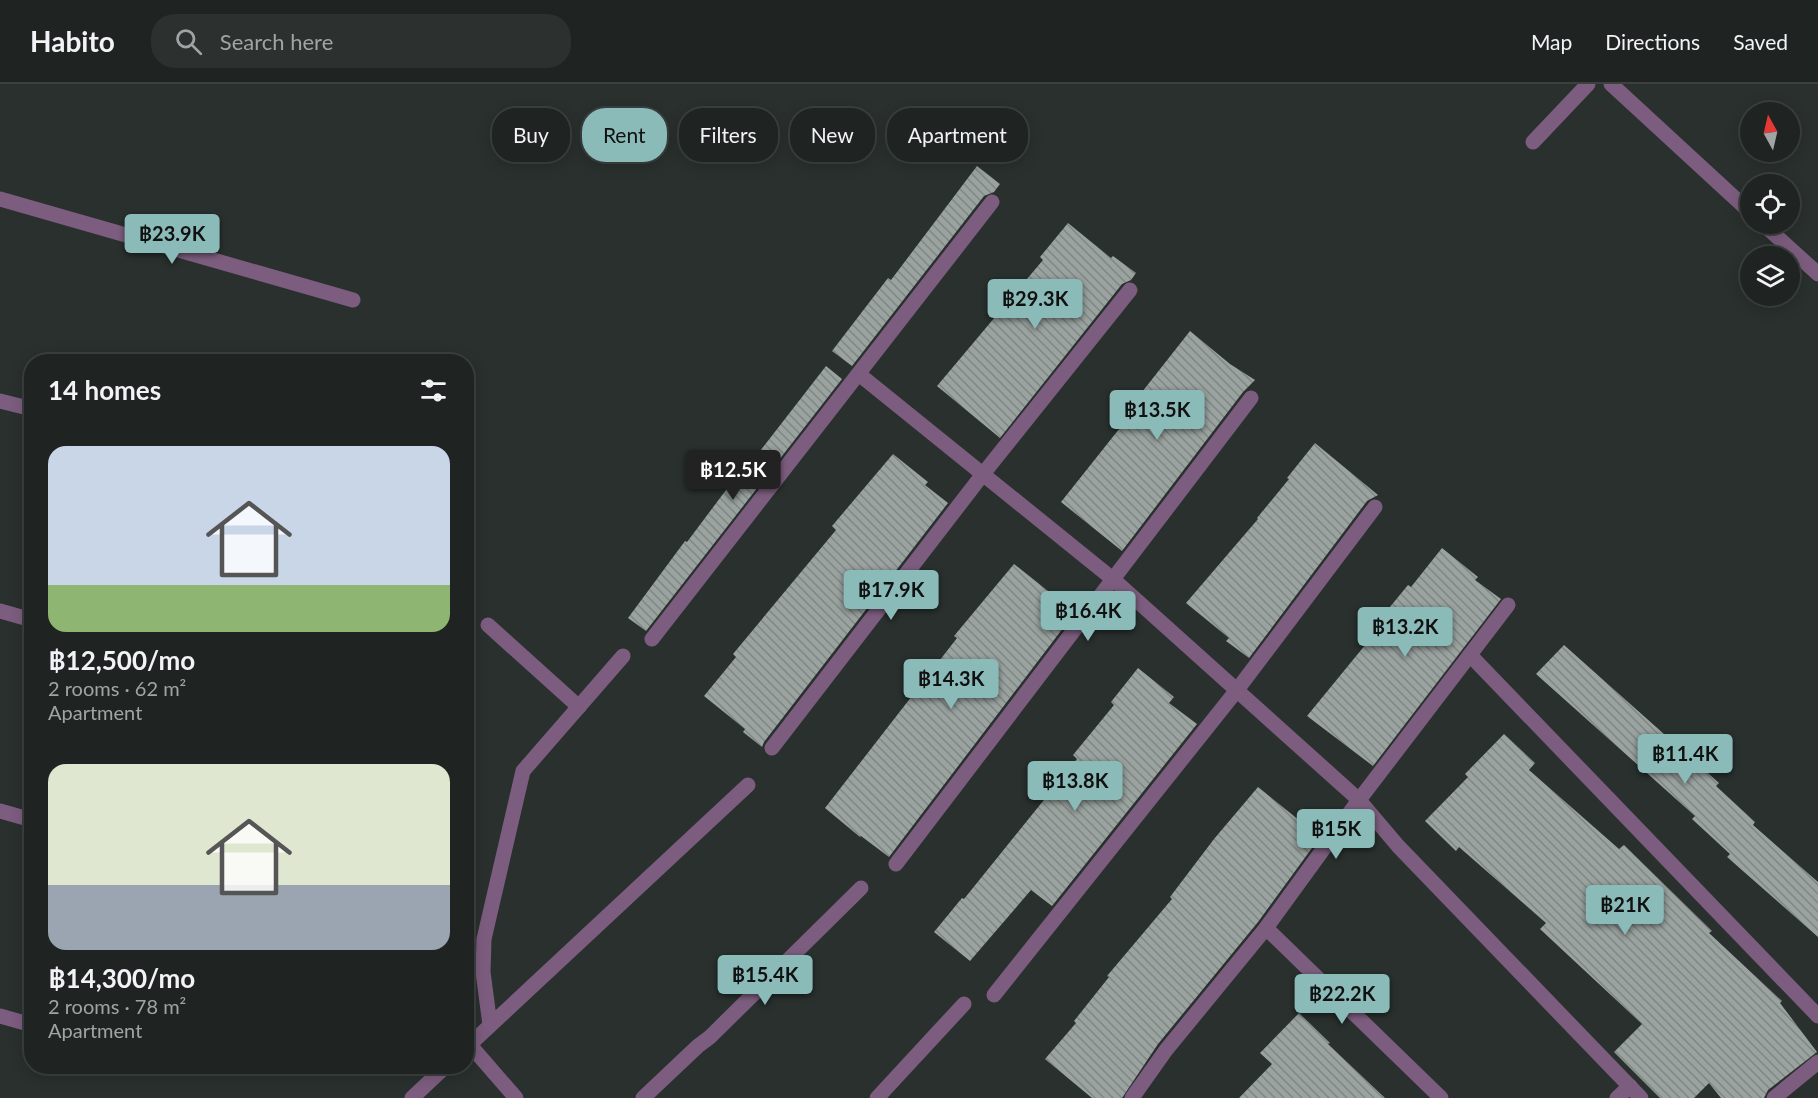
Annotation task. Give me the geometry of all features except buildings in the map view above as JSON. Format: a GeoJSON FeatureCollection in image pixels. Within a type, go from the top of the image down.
{"type":"FeatureCollection","features":[{"type":"Feature","properties":{"kind":"street"},"geometry":{"type":"LineString","coordinates":[[1533,142],[1588,84]]}},
{"type":"Feature","properties":{"kind":"street"},"geometry":{"type":"LineString","coordinates":[[1611,84],[1740,203]]}},
{"type":"Feature","properties":{"kind":"street"},"geometry":{"type":"LineString","coordinates":[[0,199],[353,300]]}},
{"type":"Feature","properties":{"kind":"street"},"geometry":{"type":"LineString","coordinates":[[652,639],[860,375],[992,202]]}},
{"type":"Feature","properties":{"kind":"street"},"geometry":{"type":"LineString","coordinates":[[1774,234],[1818,274]]}},
{"type":"Feature","properties":{"kind":"street"},"geometry":{"type":"LineString","coordinates":[[772,748],[983,474],[1130,290]]}},
{"type":"Feature","properties":{"kind":"street"},"geometry":{"type":"LineString","coordinates":[[860,375],[1114,580],[1359,800],[1398,846],[1641,1098]]}},
{"type":"Feature","properties":{"kind":"street"},"geometry":{"type":"LineString","coordinates":[[896,864],[1251,398]]}},
{"type":"Feature","properties":{"kind":"street"},"geometry":{"type":"LineString","coordinates":[[0,401],[24,407]]}},
{"type":"Feature","properties":{"kind":"street"},"geometry":{"type":"LineString","coordinates":[[994,995],[1237,690],[1375,507]]}},
{"type":"Feature","properties":{"kind":"street"},"geometry":{"type":"LineString","coordinates":[[1131,1098],[1166,1050],[1266,928],[1359,800],[1508,605]]}},
{"type":"Feature","properties":{"kind":"street"},"geometry":{"type":"LineString","coordinates":[[0,611],[24,618]]}},
{"type":"Feature","properties":{"kind":"street"},"geometry":{"type":"LineString","coordinates":[[488,625],[579,707]]}},
{"type":"Feature","properties":{"kind":"street"},"geometry":{"type":"LineString","coordinates":[[1470,655],[1818,1016]]}},
{"type":"Feature","properties":{"kind":"street"},"geometry":{"type":"LineString","coordinates":[[490,1025],[483,972],[484,939],[523,771],[623,656]]}},
{"type":"Feature","properties":{"kind":"street"},"geometry":{"type":"LineString","coordinates":[[474,1040],[748,784]]}},
{"type":"Feature","properties":{"kind":"street"},"geometry":{"type":"LineString","coordinates":[[0,811],[24,818]]}},
{"type":"Feature","properties":{"kind":"street"},"geometry":{"type":"LineString","coordinates":[[643,1098],[710,1037],[861,888]]}},
{"type":"Feature","properties":{"kind":"street"},"geometry":{"type":"LineString","coordinates":[[1266,928],[1441,1098]]}},
{"type":"Feature","properties":{"kind":"street"},"geometry":{"type":"LineString","coordinates":[[876,1098],[964,1004]]}},
{"type":"Feature","properties":{"kind":"street"},"geometry":{"type":"LineString","coordinates":[[0,1016],[24,1022]]}},
{"type":"Feature","properties":{"kind":"street"},"geometry":{"type":"LineString","coordinates":[[474,1052],[516,1098]]}},
{"type":"Feature","properties":{"kind":"street"},"geometry":{"type":"LineString","coordinates":[[1774,1098],[1818,1062]]}},
{"type":"Feature","properties":{"kind":"street"},"geometry":{"type":"LineString","coordinates":[[412,1098],[438,1074]]}},
{"type":"Feature","properties":{"kind":"street"},"geometry":{"type":"LineString","coordinates":[[1617,1098],[1630,1086]]}}]}
